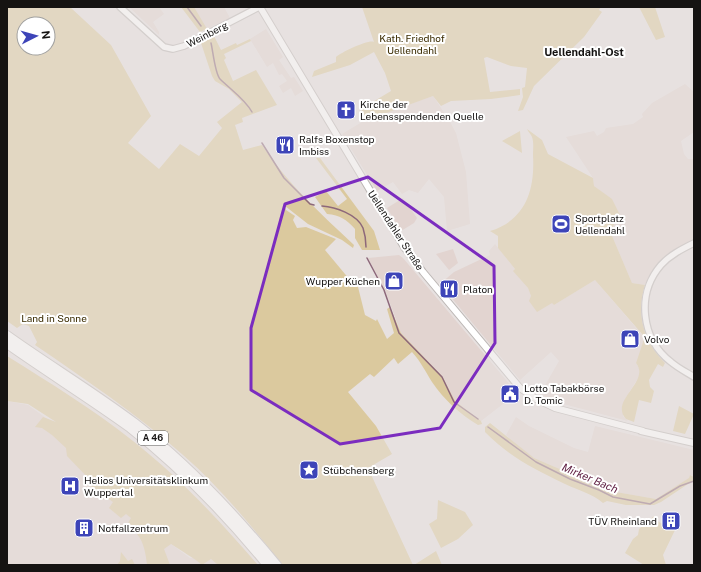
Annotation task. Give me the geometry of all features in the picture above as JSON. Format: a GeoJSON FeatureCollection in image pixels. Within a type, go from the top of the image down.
{"type":"FeatureCollection","features":[{"type":"Feature","properties":{"kind":"highway","name":"A 46"},"geometry":{"type":"LineString","coordinates":[[7,335],[89,390],[155,440],[215,494],[277,565]]}},
{"type":"Feature","properties":{"kind":"highway","name":"A 46"},"geometry":{"type":"LineString","coordinates":[[7,344],[86,397],[152,446],[209,500],[267,565]]}},
{"type":"Feature","properties":{"kind":"main road","name":"Uellendahler Straße"},"geometry":{"type":"LineString","coordinates":[[259,7],[404,247],[421,270],[514,382],[548,406],[621,426],[631,427],[694,443]]}},
{"type":"Feature","properties":{"kind":"street","name":"Weinberg"},"geometry":{"type":"LineString","coordinates":[[120,7],[164,47],[173,49],[184,46],[259,7]]}},
{"type":"Feature","properties":{"kind":"street"},"geometry":{"type":"LineString","coordinates":[[694,243],[670,257],[656,272],[647,292],[645,308],[648,328],[660,351],[670,362],[694,377]]}},
{"type":"Feature","properties":{"kind":"highlighted area"},"geometry":{"type":"Polygon","coordinates":[[[368,177],[494,266],[495,343],[440,428],[340,444],[251,390],[251,328],[285,204],[368,177]]]}},
{"type":"Feature","properties":{"kind":"shaded area"},"geometry":{"type":"Polygon","coordinates":[[[129,7],[159,7],[164,14],[153,22],[159,32],[159,35],[129,7]]]}},
{"type":"Feature","properties":{"kind":"shaded area"},"geometry":{"type":"Polygon","coordinates":[[[193,7],[224,7],[230,18],[206,29],[193,7]]]}},
{"type":"Feature","properties":{"kind":"shaded area"},"geometry":{"type":"Polygon","coordinates":[[[266,29],[283,57],[279,60],[291,78],[294,77],[303,91],[295,96],[291,88],[283,93],[279,86],[287,81],[282,74],[279,75],[273,63],[267,67],[250,39],[266,29]]]}},
{"type":"Feature","properties":{"kind":"shaded area"},"geometry":{"type":"Polygon","coordinates":[[[685,84],[694,92],[694,132],[681,141],[684,154],[688,159],[694,159],[694,238],[663,258],[654,268],[645,285],[632,283],[610,231],[620,215],[612,200],[594,186],[593,178],[566,137],[594,131],[597,136],[604,132],[606,128],[633,124],[643,117],[642,114],[652,103],[685,84]]]}},
{"type":"Feature","properties":{"kind":"shaded area"},"geometry":{"type":"Polygon","coordinates":[[[433,96],[456,133],[466,172],[470,224],[447,231],[444,197],[429,179],[418,193],[409,190],[402,194],[393,182],[377,191],[342,134],[367,119],[433,96]]]}},
{"type":"Feature","properties":{"kind":"shaded area"},"geometry":{"type":"Polygon","coordinates":[[[403,198],[417,218],[414,223],[401,231],[387,208],[403,198]]]}},
{"type":"Feature","properties":{"kind":"shaded area"},"geometry":{"type":"Polygon","coordinates":[[[495,244],[515,269],[514,271],[528,288],[531,296],[552,302],[554,305],[595,280],[642,335],[644,339],[636,363],[639,368],[640,375],[626,397],[623,409],[623,416],[628,421],[556,402],[540,394],[559,361],[551,352],[520,380],[440,284],[454,272],[490,255],[489,251],[495,244]]]}},
{"type":"Feature","properties":{"kind":"shaded area"},"geometry":{"type":"Polygon","coordinates":[[[453,249],[458,263],[449,270],[436,254],[453,249]]]}},
{"type":"Feature","properties":{"kind":"shaded area"},"geometry":{"type":"Polygon","coordinates":[[[399,255],[517,393],[481,421],[455,401],[442,376],[401,333],[385,290],[368,258],[399,255]]]}},
{"type":"Feature","properties":{"kind":"shaded area","name":"Helios Universitätsklinkum Wuppertal"},"geometry":{"type":"Polygon","coordinates":[[[7,401],[28,405],[50,421],[164,539],[190,558],[195,558],[202,565],[7,565],[7,401]]]}},
{"type":"Feature","properties":{"kind":"shaded area"},"geometry":{"type":"Polygon","coordinates":[[[516,417],[529,426],[574,448],[588,452],[595,426],[694,450],[694,476],[690,475],[689,479],[656,499],[616,492],[586,483],[562,470],[534,458],[521,449],[506,435],[516,417]]]}},
{"type":"Feature","properties":{"kind":"shaded area"},"geometry":{"type":"Polygon","coordinates":[[[211,559],[218,565],[202,565],[211,559]]]}},
{"type":"Feature","properties":{"kind":"green space","name":"Land in Sonne"},"geometry":{"type":"Polygon","coordinates":[[[7,7],[70,7],[111,45],[151,116],[128,143],[159,169],[180,144],[199,156],[222,128],[217,122],[242,102],[229,89],[215,81],[201,43],[214,36],[221,50],[236,43],[237,45],[250,39],[251,41],[224,54],[226,58],[224,60],[233,81],[256,70],[277,105],[242,118],[243,122],[235,125],[243,150],[262,145],[293,185],[354,245],[353,248],[342,240],[308,224],[285,206],[286,210],[295,216],[293,220],[297,228],[306,227],[336,239],[325,250],[350,280],[356,279],[365,315],[376,321],[377,319],[387,339],[394,333],[387,309],[390,307],[401,333],[442,376],[455,401],[481,421],[482,424],[478,425],[471,421],[447,401],[412,352],[398,364],[394,358],[374,377],[370,374],[348,392],[376,426],[392,454],[368,468],[413,565],[283,565],[223,494],[183,455],[129,411],[35,345],[37,342],[29,326],[23,324],[17,328],[7,321],[7,7]]]}},
{"type":"Feature","properties":{"kind":"green space"},"geometry":{"type":"Polygon","coordinates":[[[181,7],[194,7],[207,29],[200,32],[181,7]]]}},
{"type":"Feature","properties":{"kind":"green space","name":"Kath. Friedhof Uellendahl"},"geometry":{"type":"Polygon","coordinates":[[[362,7],[601,7],[599,10],[602,12],[584,37],[534,86],[523,110],[518,111],[523,97],[522,88],[525,87],[527,68],[511,66],[487,57],[484,58],[490,92],[520,89],[520,95],[491,99],[451,101],[441,106],[433,96],[367,120],[361,109],[391,91],[385,73],[374,52],[350,65],[312,77],[314,71],[336,62],[336,57],[344,52],[367,42],[374,42],[362,7]]]}},
{"type":"Feature","properties":{"kind":"green space"},"geometry":{"type":"Polygon","coordinates":[[[639,7],[655,7],[665,37],[656,40],[639,7]]]}},
{"type":"Feature","properties":{"kind":"green space","name":"Sportplatz Uellendahl"},"geometry":{"type":"Polygon","coordinates":[[[527,129],[542,140],[548,154],[593,178],[594,186],[612,199],[620,215],[610,231],[632,283],[645,285],[641,306],[643,327],[651,346],[665,363],[663,367],[658,364],[649,380],[650,387],[654,391],[651,403],[639,400],[634,422],[626,419],[622,412],[622,405],[638,377],[639,370],[636,363],[644,339],[642,334],[595,280],[554,305],[552,303],[537,312],[529,301],[531,296],[528,288],[513,271],[515,269],[498,248],[498,236],[490,231],[502,226],[512,219],[526,202],[530,192],[533,168],[533,144],[532,137],[527,129]]]}},
{"type":"Feature","properties":{"kind":"green space"},"geometry":{"type":"Polygon","coordinates":[[[520,131],[522,153],[502,141],[520,131]]]}},
{"type":"Feature","properties":{"kind":"green space"},"geometry":{"type":"Polygon","coordinates":[[[316,158],[320,158],[374,231],[380,250],[362,250],[355,238],[355,229],[343,218],[327,214],[315,197],[326,191],[338,206],[347,199],[316,158]]]}},
{"type":"Feature","properties":{"kind":"green space"},"geometry":{"type":"Polygon","coordinates":[[[7,356],[87,407],[118,429],[150,455],[198,500],[258,565],[218,565],[211,559],[202,565],[171,544],[164,549],[170,565],[147,565],[143,545],[137,534],[139,530],[128,523],[131,518],[126,514],[121,518],[109,508],[113,502],[98,491],[94,496],[88,491],[92,486],[92,482],[67,456],[66,448],[42,428],[35,427],[43,417],[56,422],[28,404],[7,401],[7,356]]]}},
{"type":"Feature","properties":{"kind":"green space"},"geometry":{"type":"Polygon","coordinates":[[[679,406],[694,414],[685,434],[673,431],[679,406]]]}},
{"type":"Feature","properties":{"kind":"green space"},"geometry":{"type":"Polygon","coordinates":[[[490,423],[534,458],[562,470],[586,483],[616,492],[656,499],[689,478],[690,475],[694,477],[694,480],[654,505],[626,505],[607,501],[603,503],[590,494],[542,473],[513,456],[485,432],[485,427],[490,423]]]}},
{"type":"Feature","properties":{"kind":"green space"},"geometry":{"type":"Polygon","coordinates":[[[438,500],[465,512],[473,525],[458,539],[441,548],[429,524],[437,519],[438,500]]]}},
{"type":"Feature","properties":{"kind":"green space"},"geometry":{"type":"Polygon","coordinates":[[[654,516],[659,522],[675,530],[663,555],[666,565],[644,565],[625,553],[633,539],[638,535],[639,529],[654,516]]]}},
{"type":"Feature","properties":{"kind":"green space"},"geometry":{"type":"Polygon","coordinates":[[[436,551],[442,565],[414,565],[436,551]]]}},
{"type":"Feature","properties":{"kind":"green space"},"geometry":{"type":"Polygon","coordinates":[[[121,552],[128,561],[132,559],[135,565],[117,565],[120,561],[121,552]]]}},
{"type":"Feature","properties":{"kind":"waterway","name":"Mirker Bach"},"geometry":{"type":"LineString","coordinates":[[187,7],[201,26]]}},
{"type":"Feature","properties":{"kind":"waterway","name":"Mirker Bach"},"geometry":{"type":"LineString","coordinates":[[211,43],[215,68],[218,76],[241,98],[252,112]]}},
{"type":"Feature","properties":{"kind":"waterway","name":"Mirker Bach"},"geometry":{"type":"LineString","coordinates":[[262,143],[284,178],[310,204],[314,205]]}},
{"type":"Feature","properties":{"kind":"waterway","name":"Mirker Bach"},"geometry":{"type":"LineString","coordinates":[[322,206],[345,212],[356,219],[363,228],[366,247]]}},
{"type":"Feature","properties":{"kind":"waterway","name":"Mirker Bach"},"geometry":{"type":"LineString","coordinates":[[367,258],[384,290],[399,333],[442,377],[454,402],[478,419]]}},
{"type":"Feature","properties":{"kind":"waterway","name":"Mirker Bach"},"geometry":{"type":"LineString","coordinates":[[488,427],[536,462],[570,479],[613,497],[650,504],[680,486],[694,481]]}},
{"type":"Feature","properties":{"kind":"place","name":"Kirche der Lebensspendenden Quelle"},"geometry":{"type":"Point","coordinates":[346,110]}},
{"type":"Feature","properties":{"kind":"place","name":"Ralfs Boxenstop Imbiss"},"geometry":{"type":"Point","coordinates":[285,145]}},
{"type":"Feature","properties":{"kind":"place","name":"Sportplatz Uellendahl"},"geometry":{"type":"Point","coordinates":[561,224]}},
{"type":"Feature","properties":{"kind":"place","name":"Wupper Küchen"},"geometry":{"type":"Point","coordinates":[394,281]}},
{"type":"Feature","properties":{"kind":"place","name":"Platon"},"geometry":{"type":"Point","coordinates":[449,289]}},
{"type":"Feature","properties":{"kind":"place","name":"Volvo"},"geometry":{"type":"Point","coordinates":[630,339]}},
{"type":"Feature","properties":{"kind":"place","name":"Lotto Tabakbörse D. Tomic"},"geometry":{"type":"Point","coordinates":[510,394]}},
{"type":"Feature","properties":{"kind":"place","name":"Stübchensberg"},"geometry":{"type":"Point","coordinates":[309,470]}},
{"type":"Feature","properties":{"kind":"place","name":"Helios Universitätsklinkum Wuppertal"},"geometry":{"type":"Point","coordinates":[70,486]}},
{"type":"Feature","properties":{"kind":"place","name":"TÜV Rheinland"},"geometry":{"type":"Point","coordinates":[671,521]}},
{"type":"Feature","properties":{"kind":"place","name":"Notfallzentrum"},"geometry":{"type":"Point","coordinates":[84,528]}},
{"type":"Feature","properties":{"kind":"district","name":"Uellendahl-Ost"},"geometry":{"type":"Point","coordinates":[584,52]}}]}
